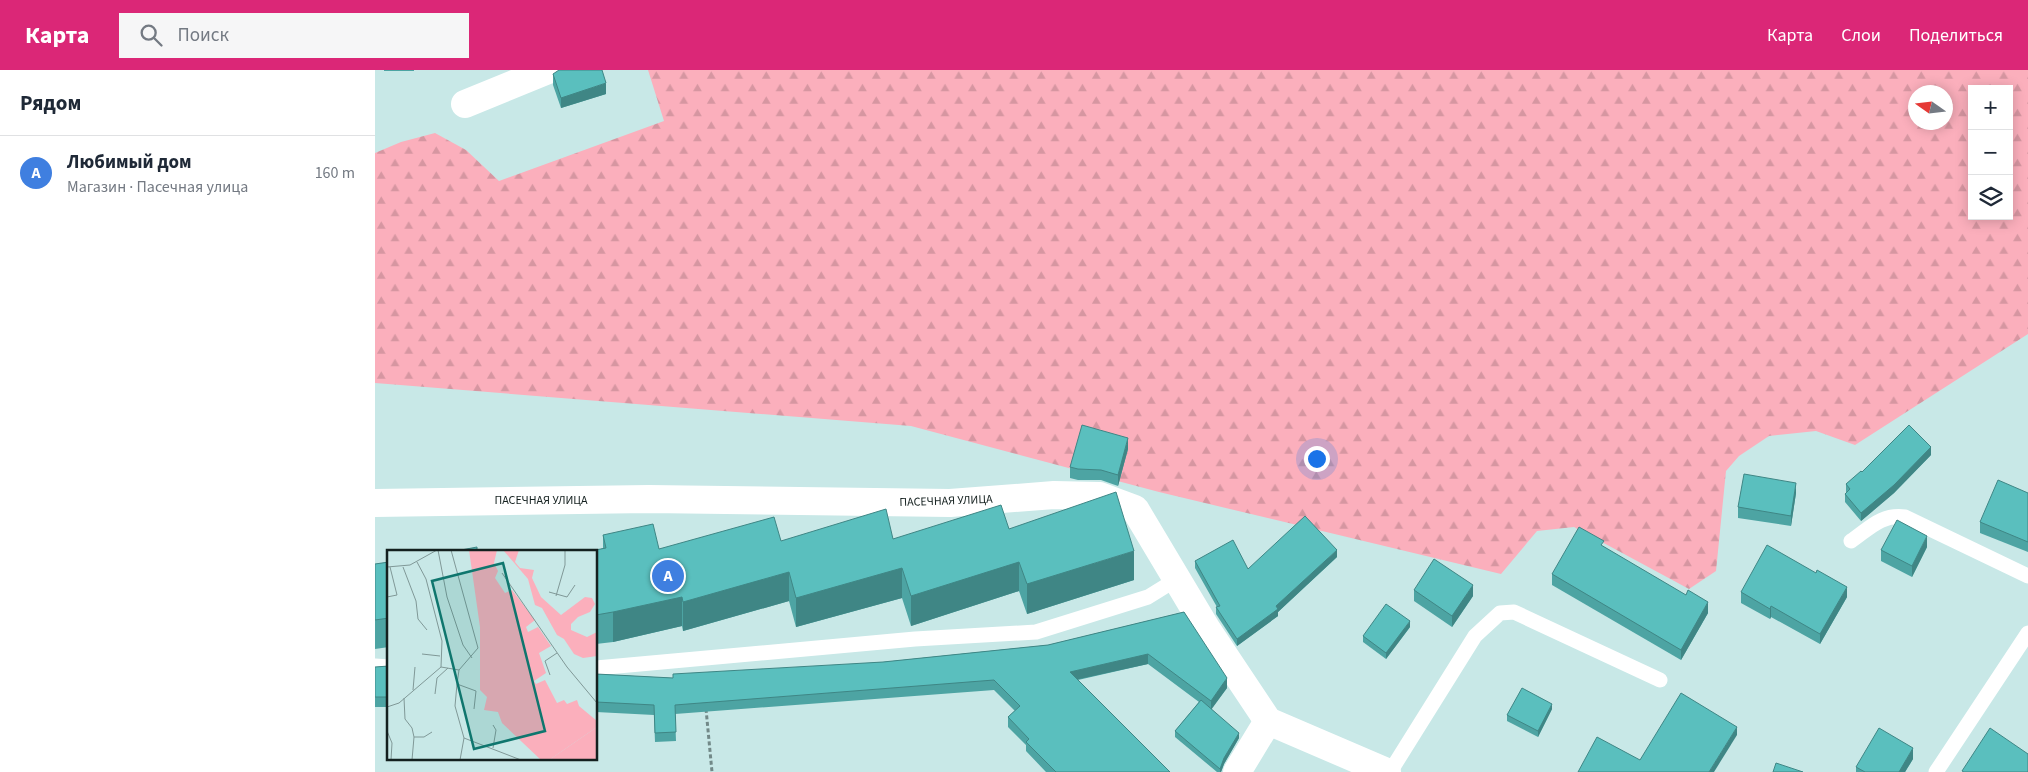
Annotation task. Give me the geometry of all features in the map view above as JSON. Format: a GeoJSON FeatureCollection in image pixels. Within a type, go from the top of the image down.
{"type":"FeatureCollection","features":[{"type":"Feature","properties":{"kind":"street"},"geometry":{"type":"LineString","coordinates":[[465,104],[548,70]]}},
{"type":"Feature","properties":{"kind":"street","name":"ПАСЕЧНАЯ УЛИЦА"},"geometry":{"type":"LineString","coordinates":[[375,502],[649,499],[951,503],[1055,495],[1100,496],[1135,509],[1206,628],[1267,721]]}},
{"type":"Feature","properties":{"kind":"street"},"geometry":{"type":"LineString","coordinates":[[1237,772],[1267,721],[1389,772]]}},
{"type":"Feature","properties":{"kind":"lane"},"geometry":{"type":"LineString","coordinates":[[1851,541],[1881,520],[1892,516],[1905,517],[2028,576]]}},
{"type":"Feature","properties":{"kind":"lane"},"geometry":{"type":"LineString","coordinates":[[597,668],[915,639],[1037,632],[1148,597],[1177,579]]}},
{"type":"Feature","properties":{"kind":"lane"},"geometry":{"type":"LineString","coordinates":[[1389,772],[1475,636],[1500,614],[1514,612],[1660,680]]}},
{"type":"Feature","properties":{"kind":"lane"},"geometry":{"type":"LineString","coordinates":[[1936,772],[2028,633]]}},
{"type":"Feature","properties":{"kind":"path"},"geometry":{"type":"LineString","coordinates":[[705,704],[713,772]]}},
{"type":"Feature","properties":{"kind":"green space"},"geometry":{"type":"Polygon","coordinates":[[[648,70],[2028,70],[2028,334],[1855,445],[1816,431],[1769,436],[1739,456],[1726,471],[1716,571],[1689,589],[1574,527],[1537,531],[1501,574],[1159,492],[911,426],[375,383],[375,153],[401,142],[435,133],[466,150],[499,181],[664,121],[648,70]]]}},
{"type":"Feature","properties":{"kind":"building"},"geometry":{"type":"Polygon","coordinates":[[[559,70],[602,70],[606,83],[561,98],[553,74],[559,70]]]}},
{"type":"Feature","properties":{"kind":"building"},"geometry":{"type":"Polygon","coordinates":[[[1082,425],[1128,438],[1118,475],[1101,470],[1070,467],[1082,425]]]}},
{"type":"Feature","properties":{"kind":"building"},"geometry":{"type":"Polygon","coordinates":[[[1909,425],[1931,447],[1894,485],[1861,513],[1845,494],[1850,489],[1846,484],[1862,472],[1909,425]]]}},
{"type":"Feature","properties":{"kind":"building"},"geometry":{"type":"Polygon","coordinates":[[[1744,474],[1796,483],[1791,516],[1738,507],[1744,474]]]}},
{"type":"Feature","properties":{"kind":"building"},"geometry":{"type":"Polygon","coordinates":[[[1998,480],[2028,493],[2028,542],[1980,522],[1998,480]]]}},
{"type":"Feature","properties":{"kind":"building"},"geometry":{"type":"Polygon","coordinates":[[[1116,492],[1134,551],[1027,584],[1019,562],[911,596],[902,568],[796,598],[789,572],[683,602],[682,597],[597,615],[597,550],[595,550],[606,548],[603,535],[653,524],[659,549],[774,517],[781,541],[886,509],[893,539],[1001,505],[1009,529],[1116,492]]]}},
{"type":"Feature","properties":{"kind":"building"},"geometry":{"type":"Polygon","coordinates":[[[1305,516],[1337,550],[1276,606],[1278,609],[1237,639],[1216,607],[1220,606],[1195,561],[1233,540],[1248,569],[1305,516]]]}},
{"type":"Feature","properties":{"kind":"building"},"geometry":{"type":"Polygon","coordinates":[[[1897,520],[1927,536],[1912,566],[1881,550],[1897,520]]]}},
{"type":"Feature","properties":{"kind":"building"},"geometry":{"type":"Polygon","coordinates":[[[1579,527],[1604,541],[1601,545],[1686,595],[1688,590],[1708,602],[1681,650],[1552,574],[1579,527]]]}},
{"type":"Feature","properties":{"kind":"building"},"geometry":{"type":"Polygon","coordinates":[[[1767,545],[1816,573],[1817,570],[1847,587],[1820,634],[1771,606],[1770,609],[1741,592],[1767,545]]]}},
{"type":"Feature","properties":{"kind":"building"},"geometry":{"type":"Polygon","coordinates":[[[477,547],[477,550],[461,550],[477,547]]]}},
{"type":"Feature","properties":{"kind":"building"},"geometry":{"type":"Polygon","coordinates":[[[1434,559],[1473,585],[1452,616],[1414,590],[1434,559]]]}},
{"type":"Feature","properties":{"kind":"building"},"geometry":{"type":"Polygon","coordinates":[[[387,562],[387,618],[375,620],[375,564],[387,562]]]}},
{"type":"Feature","properties":{"kind":"building"},"geometry":{"type":"Polygon","coordinates":[[[1386,604],[1410,621],[1386,653],[1363,636],[1386,604]]]}},
{"type":"Feature","properties":{"kind":"building"},"geometry":{"type":"Polygon","coordinates":[[[1184,612],[1227,678],[1211,701],[1148,654],[1070,672],[1170,772],[1056,772],[1026,742],[1029,739],[1008,717],[1020,706],[994,680],[675,705],[676,732],[655,733],[654,705],[597,702],[597,674],[673,678],[673,674],[883,662],[1048,645],[1184,612]]]}},
{"type":"Feature","properties":{"kind":"building"},"geometry":{"type":"Polygon","coordinates":[[[387,666],[387,697],[375,697],[375,667],[387,666]]]}},
{"type":"Feature","properties":{"kind":"building"},"geometry":{"type":"Polygon","coordinates":[[[1522,688],[1552,704],[1538,731],[1507,715],[1522,688]]]}},
{"type":"Feature","properties":{"kind":"building"},"geometry":{"type":"Polygon","coordinates":[[[1681,693],[1737,727],[1709,772],[1578,772],[1597,737],[1640,760],[1681,693]]]}},
{"type":"Feature","properties":{"kind":"building"},"geometry":{"type":"Polygon","coordinates":[[[1201,700],[1239,733],[1224,758],[1220,769],[1175,731],[1201,700]]]}},
{"type":"Feature","properties":{"kind":"building"},"geometry":{"type":"Polygon","coordinates":[[[1879,728],[1913,748],[1899,772],[1865,772],[1856,767],[1879,728]]]}},
{"type":"Feature","properties":{"kind":"building"},"geometry":{"type":"Polygon","coordinates":[[[1990,728],[2028,754],[2028,772],[1962,771],[1990,728]]]}},
{"type":"Feature","properties":{"kind":"building"},"geometry":{"type":"Polygon","coordinates":[[[1776,763],[1803,772],[1773,772],[1776,763]]]}},
{"type":"Feature","properties":{"kind":"place","name":"Любимый дом"},"geometry":{"type":"Point","coordinates":[668,576]}}]}
